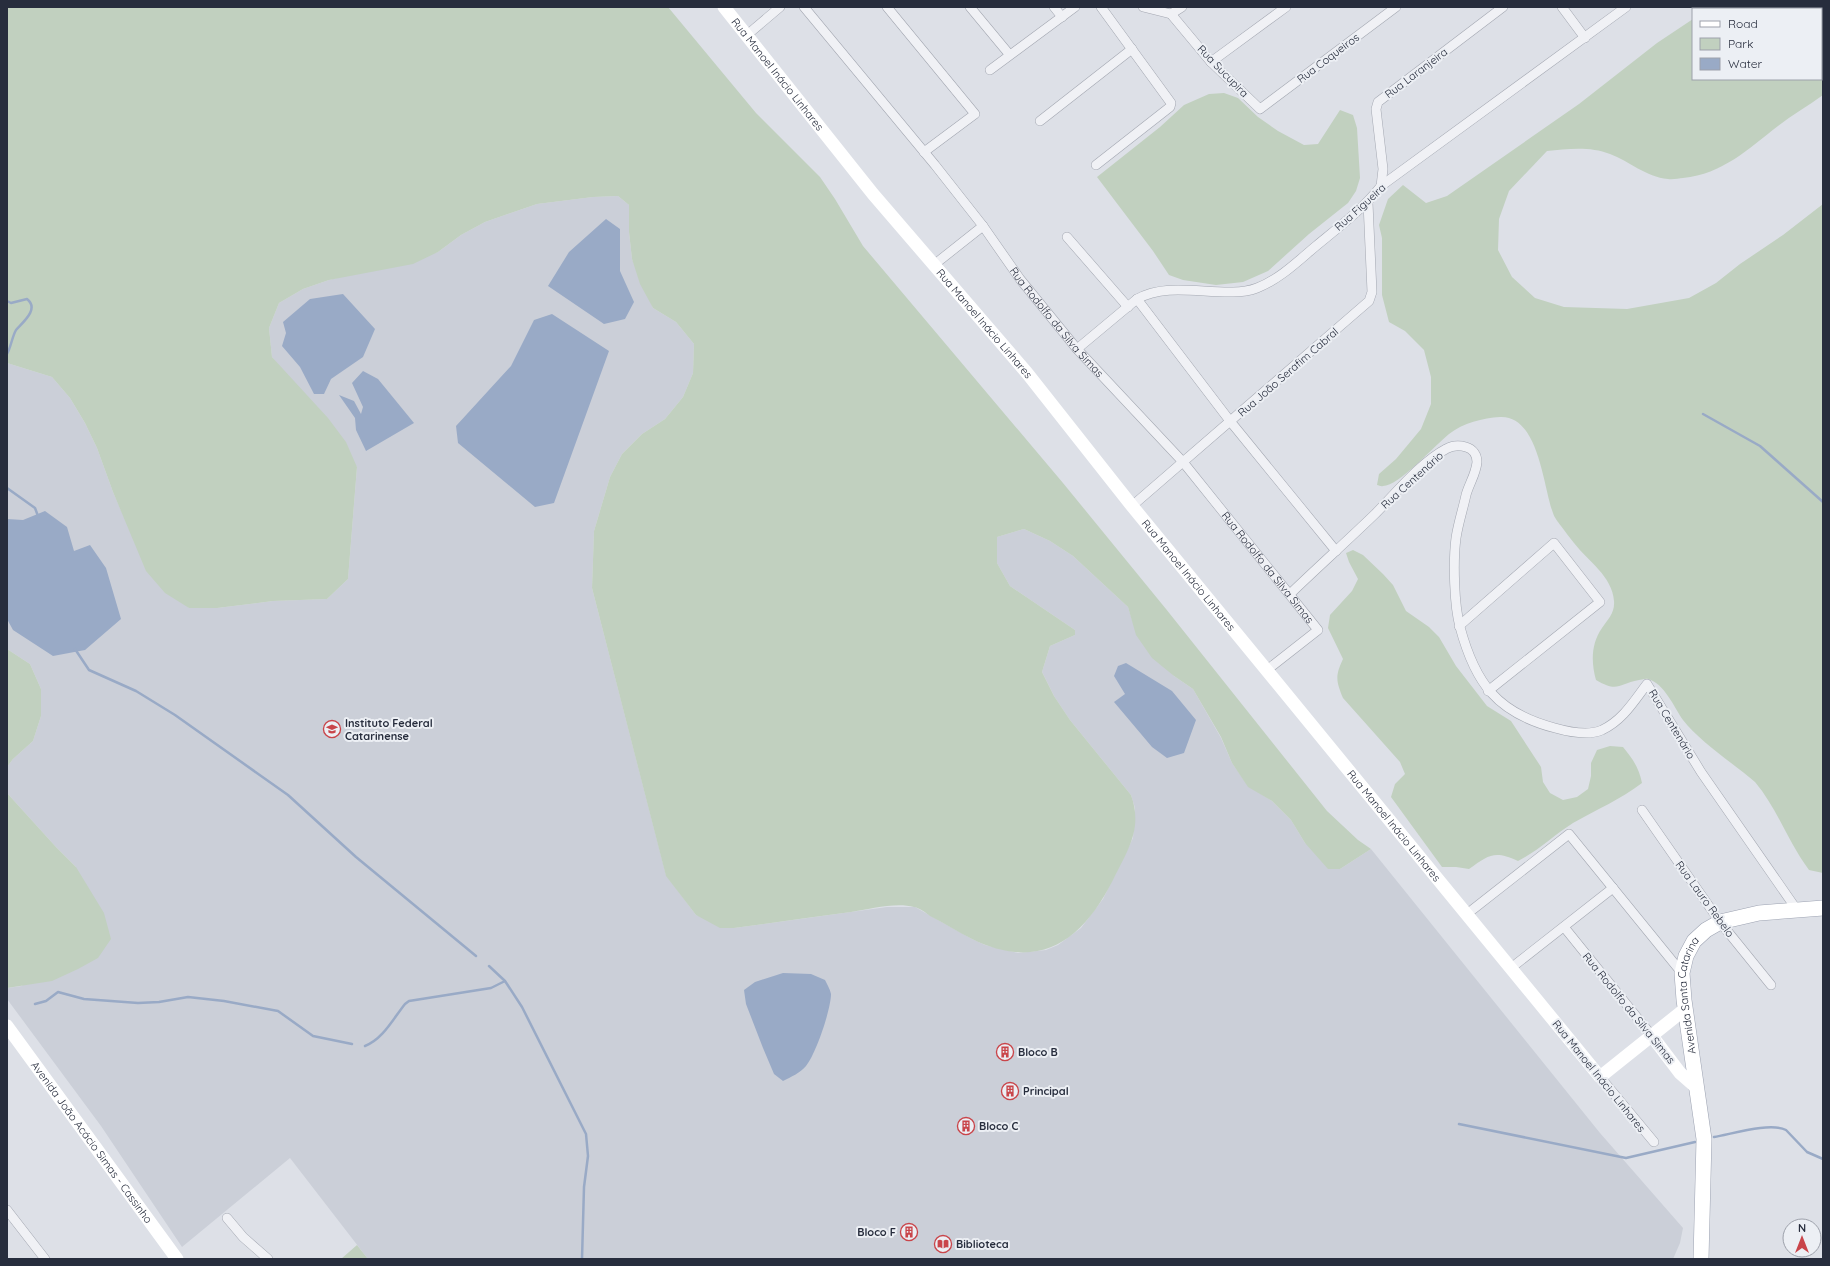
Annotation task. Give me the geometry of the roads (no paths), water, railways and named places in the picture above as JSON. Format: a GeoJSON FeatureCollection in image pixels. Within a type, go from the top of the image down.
{"type":"FeatureCollection","features":[{"type":"Feature","properties":{"kind":"main road","name":"Rua Manoel Inácio Linhares"},"geometry":{"type":"LineString","coordinates":[[724,7],[873,194],[935,264],[1027,373],[1132,506],[1600,1077]]}},
{"type":"Feature","properties":{"kind":"main road","name":"Avenida Santa Catarina"},"geometry":{"type":"LineString","coordinates":[[1701,1259],[1704,1139],[1702,1115],[1696,1087],[1685,1009],[1682,972],[1686,956],[1694,941],[1706,930],[1720,922],[1744,916],[1823,908]]}},
{"type":"Feature","properties":{"kind":"main road"},"geometry":{"type":"LineString","coordinates":[[1600,1077],[1685,1009]]}},
{"type":"Feature","properties":{"kind":"main road","name":"Avenida João Acácio Simas - Cassinho"},"geometry":{"type":"LineString","coordinates":[[7,1026],[177,1259]]}},
{"type":"Feature","properties":{"kind":"main road","name":"Rua Rodolfo da Silva Simas"},"geometry":{"type":"LineString","coordinates":[[1652,1036],[1680,1073],[1696,1087]]}},
{"type":"Feature","properties":{"kind":"main road","name":"Avenida Santa Catarina"},"geometry":{"type":"LineString","coordinates":[[1689,1259],[1701,1234]]}},
{"type":"Feature","properties":{"kind":"street"},"geometry":{"type":"LineString","coordinates":[[747,35],[780,7]]}},
{"type":"Feature","properties":{"kind":"street","name":"Rua Rodolfo da Silva Simas"},"geometry":{"type":"LineString","coordinates":[[804,7],[983,226],[1020,279],[1078,349],[1183,462],[1318,630],[1267,670]]}},
{"type":"Feature","properties":{"kind":"street"},"geometry":{"type":"LineString","coordinates":[[887,7],[976,114],[924,152]]}},
{"type":"Feature","properties":{"kind":"street"},"geometry":{"type":"LineString","coordinates":[[970,7],[1009,54]]}},
{"type":"Feature","properties":{"kind":"street"},"geometry":{"type":"LineString","coordinates":[[1054,7],[1062,17]]}},
{"type":"Feature","properties":{"kind":"street"},"geometry":{"type":"LineString","coordinates":[[990,70],[1009,54],[1075,7]]}},
{"type":"Feature","properties":{"kind":"street"},"geometry":{"type":"LineString","coordinates":[[1096,165],[1171,105],[1101,7]]}},
{"type":"Feature","properties":{"kind":"street"},"geometry":{"type":"LineString","coordinates":[[1143,7],[1171,14],[1182,7]]}},
{"type":"Feature","properties":{"kind":"street"},"geometry":{"type":"LineString","coordinates":[[1211,62],[1286,7]]}},
{"type":"Feature","properties":{"kind":"street","name":"Rua Coqueiros"},"geometry":{"type":"LineString","coordinates":[[1260,109],[1396,7]]}},
{"type":"Feature","properties":{"kind":"street","name":"Rua Laranjeira"},"geometry":{"type":"LineString","coordinates":[[1382,186],[1384,169],[1376,109],[1378,102],[1503,7]]}},
{"type":"Feature","properties":{"kind":"street"},"geometry":{"type":"LineString","coordinates":[[1562,7],[1585,38]]}},
{"type":"Feature","properties":{"kind":"street","name":"Rua Figueira"},"geometry":{"type":"LineString","coordinates":[[1078,349],[1137,299],[1147,293],[1160,290],[1232,292],[1256,289],[1280,276],[1368,203],[1382,186],[1626,7]]}},
{"type":"Feature","properties":{"kind":"street","name":"Rua Sucupira"},"geometry":{"type":"LineString","coordinates":[[1171,14],[1211,62],[1260,109]]}},
{"type":"Feature","properties":{"kind":"street"},"geometry":{"type":"LineString","coordinates":[[1040,121],[1132,49]]}},
{"type":"Feature","properties":{"kind":"street","name":"Rua João Serafim Cabral"},"geometry":{"type":"LineString","coordinates":[[1132,506],[1369,301],[1372,292],[1368,203]]}},
{"type":"Feature","properties":{"kind":"street"},"geometry":{"type":"LineString","coordinates":[[935,264],[983,226]]}},
{"type":"Feature","properties":{"kind":"street"},"geometry":{"type":"LineString","coordinates":[[1067,237],[1128,307]]}},
{"type":"Feature","properties":{"kind":"street"},"geometry":{"type":"LineString","coordinates":[[1137,299],[1230,421],[1336,551],[1290,594]]}},
{"type":"Feature","properties":{"kind":"street","name":"Rua Centenário"},"geometry":{"type":"LineString","coordinates":[[1336,551],[1412,476],[1438,454],[1451,447],[1458,446],[1467,447],[1473,451],[1476,455],[1477,462],[1472,480],[1467,490],[1456,538],[1455,590],[1459,626],[1473,667],[1488,691],[1504,705],[1535,723],[1561,730],[1582,733],[1601,730],[1614,722],[1625,713],[1647,684],[1701,772],[1797,910]]}},
{"type":"Feature","properties":{"kind":"street"},"geometry":{"type":"LineString","coordinates":[[1459,626],[1554,544],[1600,602],[1488,691]]}},
{"type":"Feature","properties":{"kind":"street","name":"Rua Lauro Rebelo"},"geometry":{"type":"LineString","coordinates":[[1642,810],[1720,922],[1771,985]]}},
{"type":"Feature","properties":{"kind":"street"},"geometry":{"type":"LineString","coordinates":[[1467,914],[1569,834],[1682,972]]}},
{"type":"Feature","properties":{"kind":"street"},"geometry":{"type":"LineString","coordinates":[[1511,968],[1613,888]]}},
{"type":"Feature","properties":{"kind":"street","name":"Rua Rodolfo da Silva Simas"},"geometry":{"type":"LineString","coordinates":[[1564,927],[1652,1036]]}},
{"type":"Feature","properties":{"kind":"street","name":"Rua Manoel Inácio Linhares"},"geometry":{"type":"LineString","coordinates":[[1600,1077],[1654,1142]]}},
{"type":"Feature","properties":{"kind":"street"},"geometry":{"type":"LineString","coordinates":[[7,1210],[45,1259]]}},
{"type":"Feature","properties":{"kind":"street"},"geometry":{"type":"LineString","coordinates":[[227,1218],[243,1237],[268,1259]]}},
{"type":"Feature","properties":{"kind":"water"},"geometry":{"type":"Polygon","coordinates":[[[606,219],[620,229],[620,271],[634,302],[625,319],[604,324],[548,286],[569,252],[606,219]]]}},
{"type":"Feature","properties":{"kind":"water"},"geometry":{"type":"Polygon","coordinates":[[[343,294],[375,329],[363,357],[331,379],[324,394],[314,394],[300,367],[282,346],[286,333],[283,322],[310,299],[343,294]]]}},
{"type":"Feature","properties":{"kind":"water"},"geometry":{"type":"Polygon","coordinates":[[[552,314],[609,351],[554,503],[535,507],[458,443],[456,426],[511,366],[534,320],[552,314]]]}},
{"type":"Feature","properties":{"kind":"water"},"geometry":{"type":"Polygon","coordinates":[[[363,371],[378,379],[414,423],[366,451],[356,430],[355,418],[339,395],[354,401],[361,414],[363,407],[352,383],[363,371]]]}},
{"type":"Feature","properties":{"kind":"water"},"geometry":{"type":"Polygon","coordinates":[[[45,511],[67,527],[74,551],[90,545],[106,568],[121,619],[85,650],[53,656],[13,630],[7,619],[7,519],[23,520],[45,511]]]}},
{"type":"Feature","properties":{"kind":"water"},"geometry":{"type":"Polygon","coordinates":[[[1126,663],[1172,691],[1196,720],[1184,753],[1167,758],[1152,747],[1114,702],[1125,694],[1114,676],[1118,666],[1126,663]]]}},
{"type":"Feature","properties":{"kind":"water"},"geometry":{"type":"Polygon","coordinates":[[[783,973],[811,974],[825,980],[831,994],[822,1031],[810,1060],[801,1071],[783,1081],[774,1074],[746,1004],[744,990],[755,982],[783,973]]]}},
{"type":"Feature","properties":{"kind":"waterway"},"geometry":{"type":"LineString","coordinates":[[7,301],[11,303],[27,299],[31,303],[32,307],[29,316],[16,330],[7,354]]}},
{"type":"Feature","properties":{"kind":"waterway"},"geometry":{"type":"LineString","coordinates":[[1703,414],[1760,446],[1823,502]]}},
{"type":"Feature","properties":{"kind":"waterway"},"geometry":{"type":"LineString","coordinates":[[7,488],[35,508],[38,516]]}},
{"type":"Feature","properties":{"kind":"waterway"},"geometry":{"type":"LineString","coordinates":[[75,649],[89,670],[136,691],[175,715],[288,795],[356,857],[476,956]]}},
{"type":"Feature","properties":{"kind":"waterway"},"geometry":{"type":"LineString","coordinates":[[489,966],[505,981],[522,1007],[586,1134],[588,1156],[584,1187],[582,1259]]}},
{"type":"Feature","properties":{"kind":"waterway"},"geometry":{"type":"LineString","coordinates":[[365,1046],[377,1039],[382,1034],[409,1001],[491,988],[505,981]]}},
{"type":"Feature","properties":{"kind":"waterway"},"geometry":{"type":"LineString","coordinates":[[35,1004],[46,1001],[58,992],[84,999],[138,1003],[159,1002],[188,997],[224,1001],[278,1011],[313,1036],[352,1044]]}},
{"type":"Feature","properties":{"kind":"waterway"},"geometry":{"type":"LineString","coordinates":[[1459,1124],[1626,1158],[1695,1142]]}},
{"type":"Feature","properties":{"kind":"waterway"},"geometry":{"type":"LineString","coordinates":[[1714,1137],[1761,1128],[1779,1128],[1786,1130],[1807,1152],[1823,1159]]}},
{"type":"Feature","properties":{"kind":"place","name":"Instituto Federal Catarinense"},"geometry":{"type":"Point","coordinates":[332,729]}},
{"type":"Feature","properties":{"kind":"place","name":"Bloco B"},"geometry":{"type":"Point","coordinates":[1005,1052]}},
{"type":"Feature","properties":{"kind":"place","name":"Principal"},"geometry":{"type":"Point","coordinates":[1010,1091]}},
{"type":"Feature","properties":{"kind":"place","name":"Bloco C"},"geometry":{"type":"Point","coordinates":[966,1126]}},
{"type":"Feature","properties":{"kind":"place","name":"Bloco F"},"geometry":{"type":"Point","coordinates":[909,1232]}},
{"type":"Feature","properties":{"kind":"place","name":"Biblioteca"},"geometry":{"type":"Point","coordinates":[943,1244]}}]}
